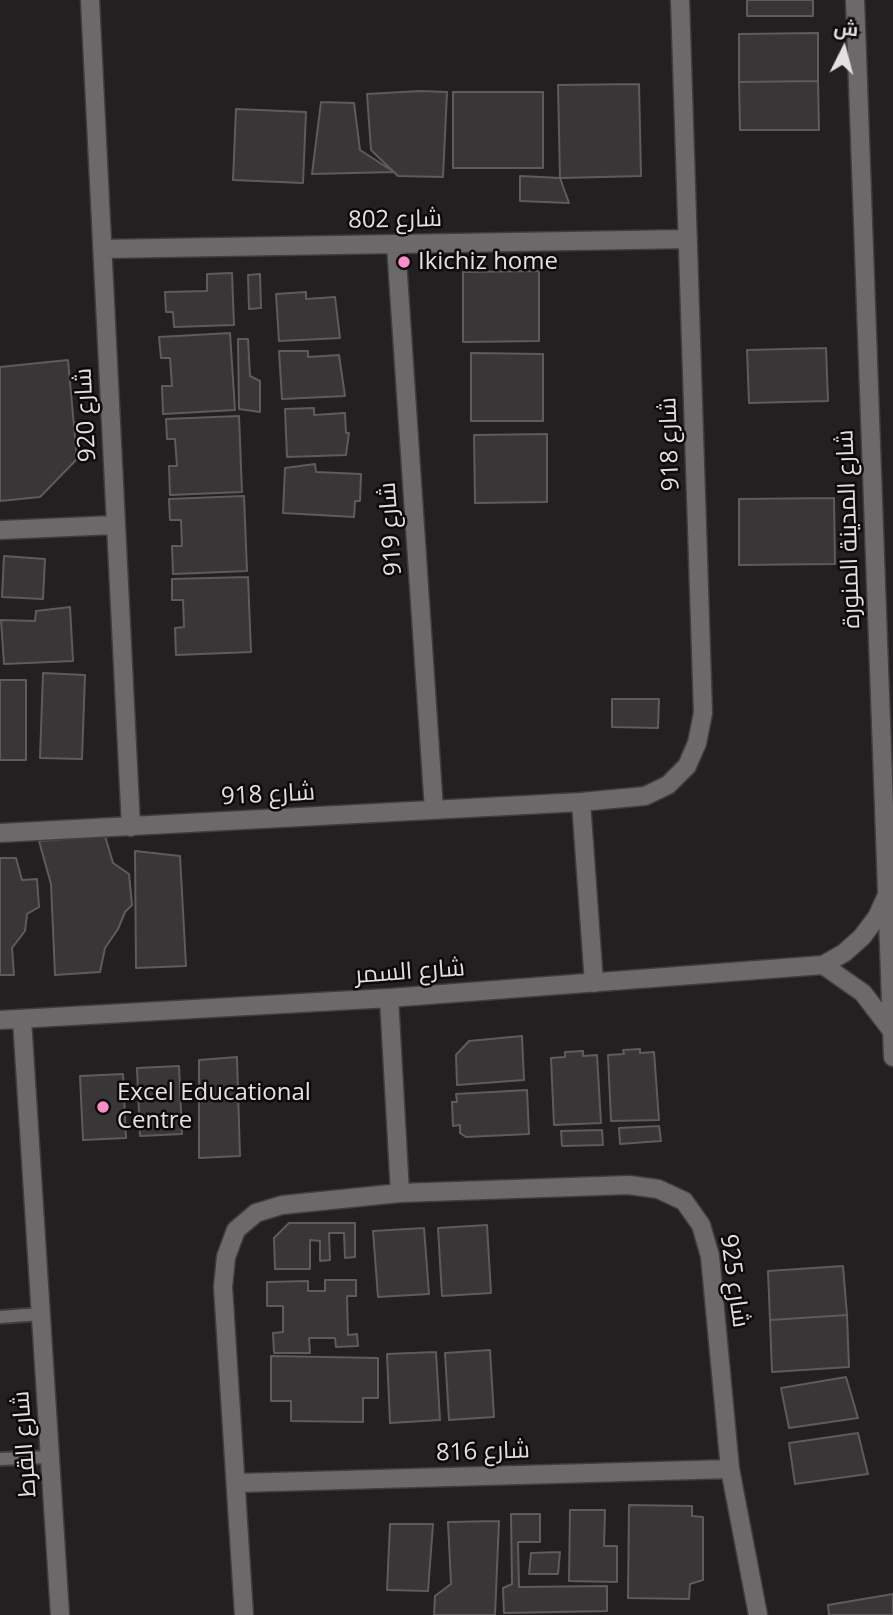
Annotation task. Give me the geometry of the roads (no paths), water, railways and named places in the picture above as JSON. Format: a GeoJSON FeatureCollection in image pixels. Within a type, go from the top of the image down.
{"type":"FeatureCollection","features":[{"type":"Feature","properties":{"kind":"street","name":"شارع 920"},"geometry":{"type":"LineString","coordinates":[[90,0],[131,827]]}},
{"type":"Feature","properties":{"kind":"street","name":"شارع 918"},"geometry":{"type":"LineString","coordinates":[[0,833],[580,802],[645,796],[668,785],[687,766],[703,713],[680,0]]}},
{"type":"Feature","properties":{"kind":"street","name":"شارع المدينة المنورة"},"geometry":{"type":"LineString","coordinates":[[855,0],[893,1057]]}},
{"type":"Feature","properties":{"kind":"street","name":"شارع 802"},"geometry":{"type":"LineString","coordinates":[[103,249],[688,239]]}},
{"type":"Feature","properties":{"kind":"street","name":"شارع 919"},"geometry":{"type":"LineString","coordinates":[[396,245],[434,810]]}},
{"type":"Feature","properties":{"kind":"street"},"geometry":{"type":"LineString","coordinates":[[0,530],[115,525]]}},
{"type":"Feature","properties":{"kind":"street"},"geometry":{"type":"LineString","coordinates":[[580,802],[594,983]]}},
{"type":"Feature","properties":{"kind":"street","name":"شارع السمر"},"geometry":{"type":"LineString","coordinates":[[0,1020],[389,999],[823,965],[844,953],[862,937],[877,917],[887,895]]}},
{"type":"Feature","properties":{"kind":"street"},"geometry":{"type":"LineString","coordinates":[[823,965],[863,993],[892,1031]]}},
{"type":"Feature","properties":{"kind":"street"},"geometry":{"type":"LineString","coordinates":[[389,999],[400,1194]]}},
{"type":"Feature","properties":{"kind":"street","name":"شارع القرط"},"geometry":{"type":"LineString","coordinates":[[22,1019],[60,1615]]}},
{"type":"Feature","properties":{"kind":"street","name":"شارع 925"},"geometry":{"type":"LineString","coordinates":[[244,1615],[238,1483],[223,1287],[226,1257],[236,1230],[256,1213],[282,1205],[400,1194],[629,1185],[658,1189],[684,1201],[701,1225],[710,1256],[730,1469],[758,1615]]}},
{"type":"Feature","properties":{"kind":"street","name":"شارع 816"},"geometry":{"type":"LineString","coordinates":[[238,1483],[730,1469]]}},
{"type":"Feature","properties":{"kind":"lane"},"geometry":{"type":"LineString","coordinates":[[0,1317],[41,1314]]}},
{"type":"Feature","properties":{"kind":"lane"},"geometry":{"type":"LineString","coordinates":[[0,1458],[50,1457]]}},
{"type":"Feature","properties":{"kind":"place","name":"Ikichiz home"},"geometry":{"type":"Point","coordinates":[404,262]}},
{"type":"Feature","properties":{"kind":"place","name":"Excel Educational Centre"},"geometry":{"type":"Point","coordinates":[103,1107]}}]}
